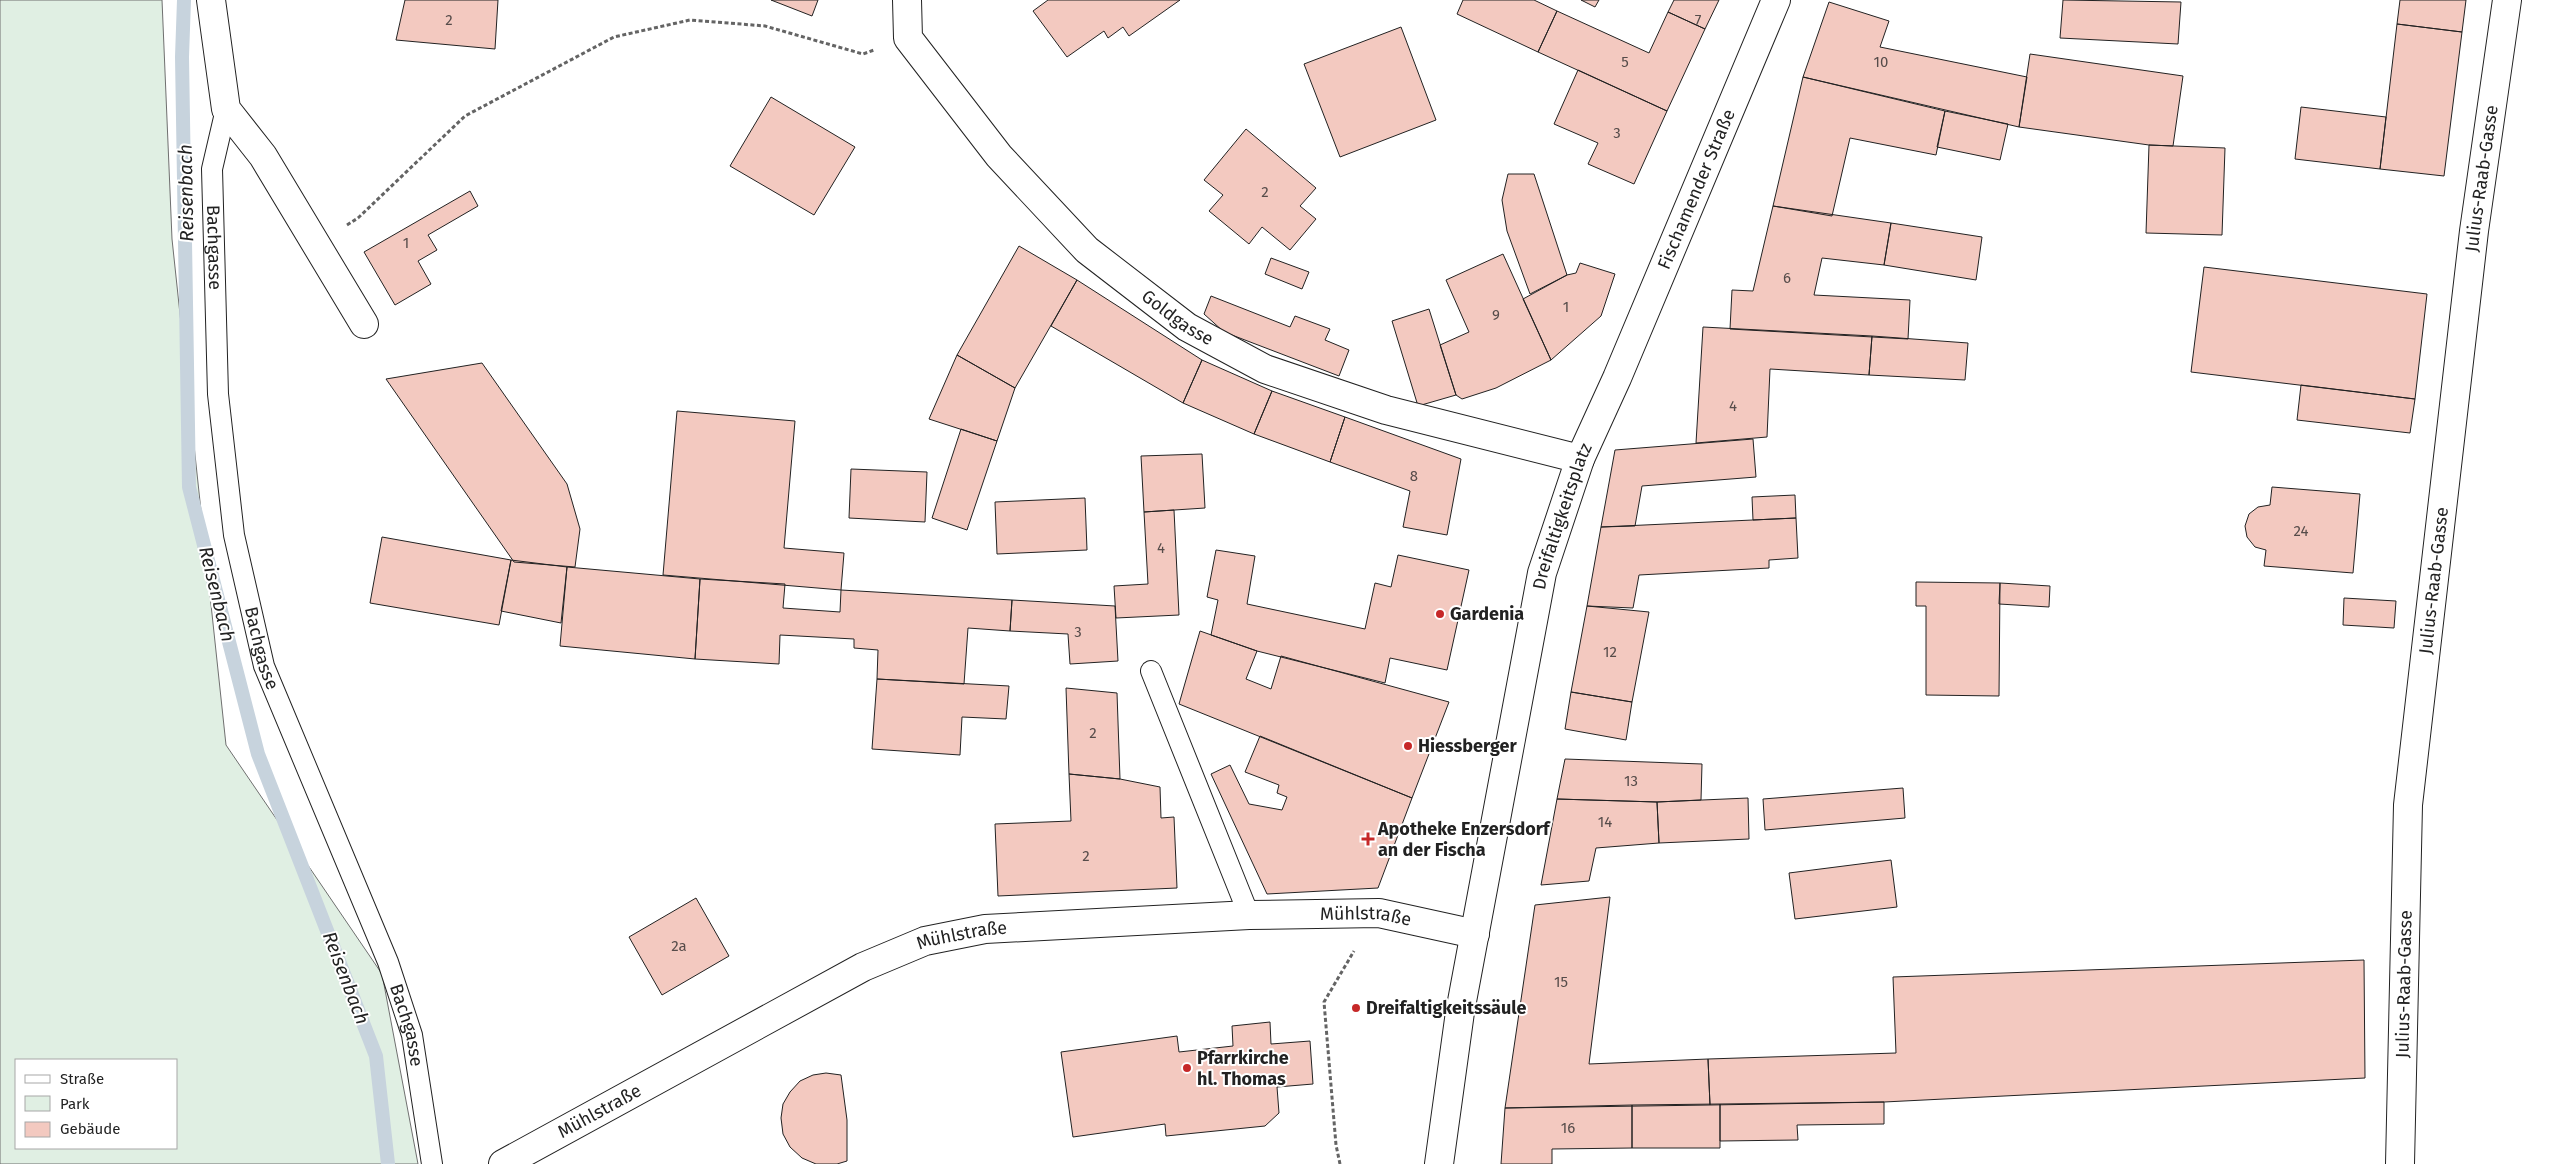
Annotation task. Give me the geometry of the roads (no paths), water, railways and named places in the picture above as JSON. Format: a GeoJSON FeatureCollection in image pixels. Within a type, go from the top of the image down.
{"type":"FeatureCollection","features":[{"type":"Feature","properties":{"kind":"street","name":"Bachgasse"},"geometry":{"type":"LineString","coordinates":[[212,0],[226,109]]}},
{"type":"Feature","properties":{"kind":"street","name":"Goldgasse"},"geometry":{"type":"LineString","coordinates":[[907,0],[908,38],[999,156],[1087,250],[1187,327],[1265,369],[1377,407],[1580,459]]}},
{"type":"Feature","properties":{"kind":"street","name":"Fischamender Straße"},"geometry":{"type":"LineString","coordinates":[[1617,378],[1776,0]]}},
{"type":"Feature","properties":{"kind":"street","name":"Julius-Raab-Gasse"},"geometry":{"type":"LineString","coordinates":[[2400,1164],[2408,805],[2474,231],[2507,0]]}},
{"type":"Feature","properties":{"kind":"street"},"geometry":{"type":"LineString","coordinates":[[226,109],[263,156],[364,324]]}},
{"type":"Feature","properties":{"kind":"street","name":"Dreifaltigkeitsplatz"},"geometry":{"type":"LineString","coordinates":[[1439,1164],[1460,1012],[1542,573],[1580,459],[1617,378]]}},
{"type":"Feature","properties":{"kind":"street","name":"Mühlstraße"},"geometry":{"type":"LineString","coordinates":[[503,1164],[863,967],[925,941],[985,929],[1250,915],[1379,913],[1475,934]]}},
{"type":"Feature","properties":{"kind":"lane","name":"Bachgasse"},"geometry":{"type":"LineString","coordinates":[[226,109],[212,169],[218,394],[234,535],[264,666],[388,962],[412,1035],[432,1164]]}},
{"type":"Feature","properties":{"kind":"lane"},"geometry":{"type":"LineString","coordinates":[[1151,671],[1250,915]]}},
{"type":"Feature","properties":{"kind":"waterway","name":"Reisenbach"},"geometry":{"type":"LineString","coordinates":[[184,0],[182,57],[189,487],[258,754],[376,1056],[388,1164]]}},
{"type":"Feature","properties":{"kind":"place","name":"Gardenia"},"geometry":{"type":"Point","coordinates":[1440,614]}},
{"type":"Feature","properties":{"kind":"place","name":"Hiessberger"},"geometry":{"type":"Point","coordinates":[1408,746]}},
{"type":"Feature","properties":{"kind":"place","name":"Apotheke Enzersdorf an der Fischa"},"geometry":{"type":"Point","coordinates":[1368,839]}},
{"type":"Feature","properties":{"kind":"place","name":"Dreifaltigkeitssäule"},"geometry":{"type":"Point","coordinates":[1356,1008]}},
{"type":"Feature","properties":{"kind":"place","name":"Pfarrkirche hl. Thomas"},"geometry":{"type":"Point","coordinates":[1187,1068]}}]}
